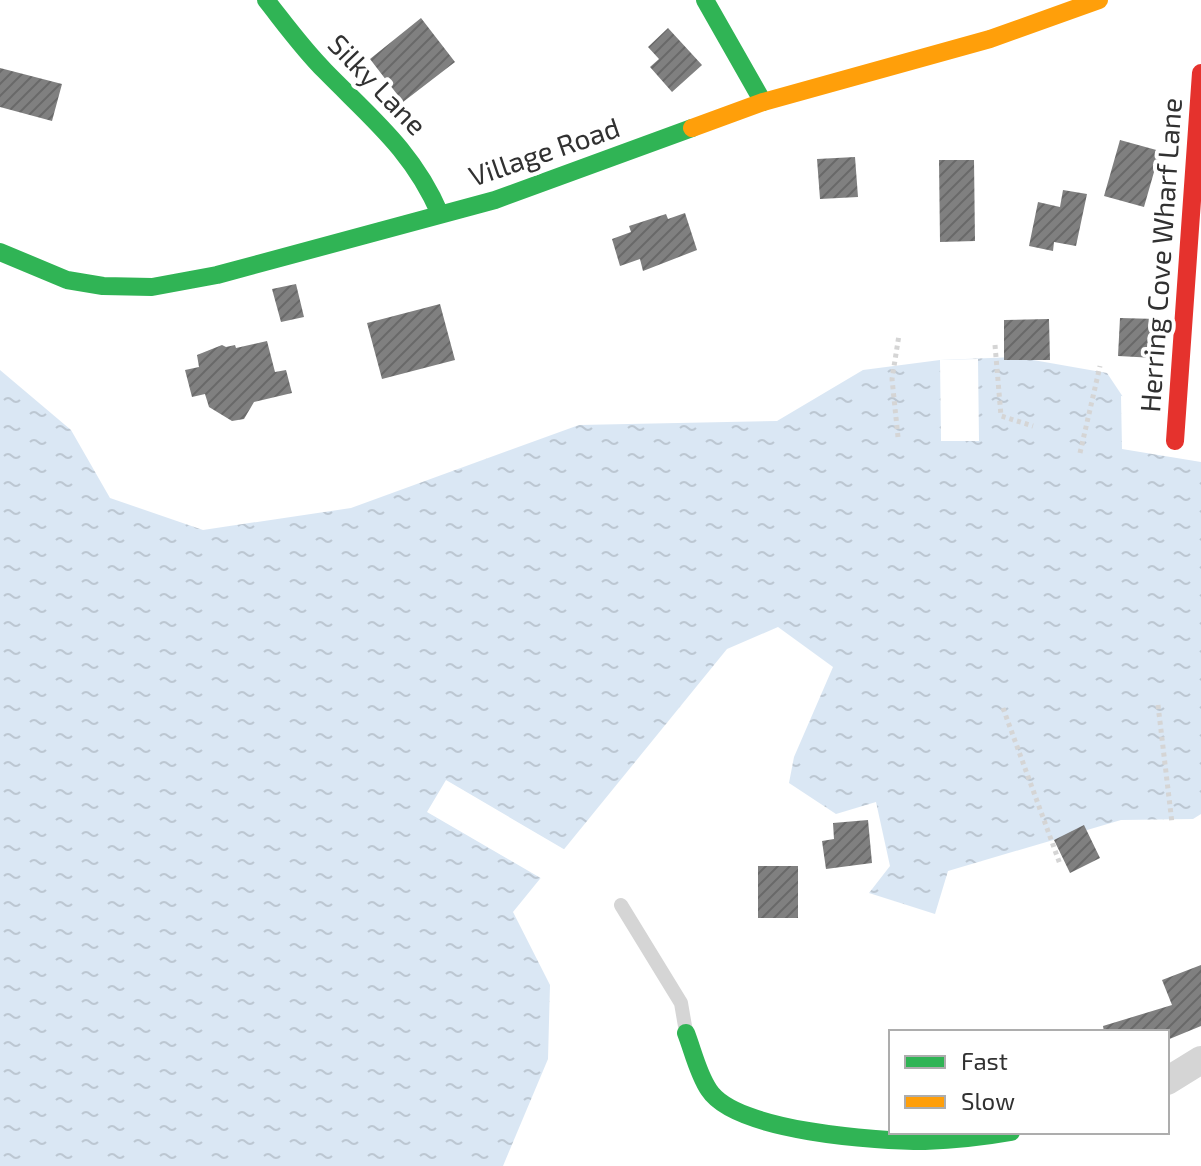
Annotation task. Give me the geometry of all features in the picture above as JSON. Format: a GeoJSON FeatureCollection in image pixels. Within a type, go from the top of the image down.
{"type":"FeatureCollection","features":[{"type":"Feature","properties":{"kind":"street","name":"Silky Lane"},"geometry":{"type":"LineString","coordinates":[[266,0],[317,62],[403,147],[425,178],[440,214]]}},
{"type":"Feature","properties":{"kind":"street"},"geometry":{"type":"LineString","coordinates":[[705,0],[763,102]]}},
{"type":"Feature","properties":{"kind":"street","name":"Village Road"},"geometry":{"type":"LineString","coordinates":[[0,252],[67,280],[103,286],[152,287],[217,275],[495,200],[763,102],[990,39],[1099,0]]}},
{"type":"Feature","properties":{"kind":"street","name":"Herring Cove Wharf Lane"},"geometry":{"type":"LineString","coordinates":[[1175,441],[1201,73]]}},
{"type":"Feature","properties":{"kind":"street"},"geometry":{"type":"LineString","coordinates":[[686,1033],[715,1099],[770,1124],[896,1141],[985,1134]]}},
{"type":"Feature","properties":{"kind":"street"},"geometry":{"type":"LineString","coordinates":[[1169,1080],[1201,1060]]}},
{"type":"Feature","properties":{"kind":"lane"},"geometry":{"type":"LineString","coordinates":[[621,905],[681,1003],[686,1033]]}},
{"type":"Feature","properties":{"kind":"path"},"geometry":{"type":"LineString","coordinates":[[898,437],[892,379],[899,335]]}},
{"type":"Feature","properties":{"kind":"path"},"geometry":{"type":"LineString","coordinates":[[995,345],[1001,416],[1033,426]]}},
{"type":"Feature","properties":{"kind":"path"},"geometry":{"type":"LineString","coordinates":[[1080,453],[1100,366]]}},
{"type":"Feature","properties":{"kind":"path"},"geometry":{"type":"LineString","coordinates":[[1158,705],[1172,823]]}},
{"type":"Feature","properties":{"kind":"path"},"geometry":{"type":"LineString","coordinates":[[1003,708],[1060,864]]}},
{"type":"Feature","properties":{"kind":"water"},"geometry":{"type":"Polygon","coordinates":[[[1016,357],[1107,373],[1125,400],[1201,406],[1201,814],[1193,819],[1121,820],[948,871],[935,914],[869,893],[890,866],[876,802],[836,814],[789,783],[794,757],[833,667],[778,627],[727,649],[513,912],[550,985],[548,1059],[503,1166],[0,1166],[0,370],[71,430],[110,498],[203,530],[351,508],[579,425],[777,421],[863,370],[940,360],[1016,357]]]}},
{"type":"Feature","properties":{"kind":"pier"},"geometry":{"type":"Polygon","coordinates":[[[978,359],[979,441],[941,441],[940,360],[978,359]]]}},
{"type":"Feature","properties":{"kind":"pier"},"geometry":{"type":"Polygon","coordinates":[[[1121,396],[1201,405],[1201,462],[1122,449],[1121,396]]]}},
{"type":"Feature","properties":{"kind":"pier"},"geometry":{"type":"Polygon","coordinates":[[[446,780],[567,851],[544,880],[427,812],[446,780]]]}},
{"type":"Feature","properties":{"kind":"building"},"geometry":{"type":"Polygon","coordinates":[[[421,18],[455,62],[403,102],[370,59],[421,18]]]}},
{"type":"Feature","properties":{"kind":"building"},"geometry":{"type":"Polygon","coordinates":[[[668,28],[702,65],[672,92],[650,67],[659,59],[648,47],[668,28]]]}},
{"type":"Feature","properties":{"kind":"building"},"geometry":{"type":"Polygon","coordinates":[[[0,68],[62,84],[52,121],[0,107],[0,68]]]}},
{"type":"Feature","properties":{"kind":"building"},"geometry":{"type":"Polygon","coordinates":[[[1120,140],[1160,151],[1144,207],[1104,196],[1120,140]]]}},
{"type":"Feature","properties":{"kind":"building"},"geometry":{"type":"Polygon","coordinates":[[[855,157],[858,197],[820,199],[817,159],[855,157]]]}},
{"type":"Feature","properties":{"kind":"building"},"geometry":{"type":"Polygon","coordinates":[[[939,160],[974,160],[975,241],[940,242],[939,160]]]}},
{"type":"Feature","properties":{"kind":"building"},"geometry":{"type":"Polygon","coordinates":[[[1063,190],[1087,194],[1076,246],[1054,242],[1053,251],[1029,246],[1038,202],[1060,207],[1063,190]]]}},
{"type":"Feature","properties":{"kind":"building"},"geometry":{"type":"Polygon","coordinates":[[[685,213],[697,250],[643,271],[640,259],[620,266],[612,239],[631,232],[629,226],[666,214],[668,219],[685,213]]]}},
{"type":"Feature","properties":{"kind":"building"},"geometry":{"type":"Polygon","coordinates":[[[296,284],[304,317],[281,322],[272,289],[296,284]]]}},
{"type":"Feature","properties":{"kind":"building"},"geometry":{"type":"Polygon","coordinates":[[[440,304],[455,360],[382,379],[367,323],[440,304]]]}},
{"type":"Feature","properties":{"kind":"building"},"geometry":{"type":"Polygon","coordinates":[[[1120,318],[1157,319],[1155,358],[1118,356],[1120,318]]]}},
{"type":"Feature","properties":{"kind":"building"},"geometry":{"type":"Polygon","coordinates":[[[1049,319],[1050,360],[1004,360],[1004,320],[1049,319]]]}},
{"type":"Feature","properties":{"kind":"building"},"geometry":{"type":"Polygon","coordinates":[[[267,341],[275,372],[286,370],[292,393],[254,402],[244,419],[232,421],[209,407],[205,394],[192,397],[185,370],[199,367],[197,355],[222,345],[235,345],[236,348],[267,341]]]}},
{"type":"Feature","properties":{"kind":"building"},"geometry":{"type":"Polygon","coordinates":[[[868,820],[872,863],[826,869],[822,841],[834,839],[833,823],[868,820]]]}},
{"type":"Feature","properties":{"kind":"building"},"geometry":{"type":"Polygon","coordinates":[[[1084,825],[1100,858],[1070,873],[1054,840],[1084,825]]]}},
{"type":"Feature","properties":{"kind":"building"},"geometry":{"type":"Polygon","coordinates":[[[758,866],[798,866],[798,918],[758,918],[758,866]]]}},
{"type":"Feature","properties":{"kind":"building"},"geometry":{"type":"Polygon","coordinates":[[[1201,965],[1201,1026],[1169,1039],[1169,1030],[1104,1030],[1103,1026],[1172,1005],[1162,980],[1201,965]]]}},
{"type":"Feature","properties":{"kind":"traffic: fast"},"geometry":{"type":"LineString","coordinates":[[266,0],[309,54],[404,154],[440,214]]}},
{"type":"Feature","properties":{"kind":"traffic: fast"},"geometry":{"type":"LineString","coordinates":[[705,0],[763,102]]}},
{"type":"Feature","properties":{"kind":"traffic: fast"},"geometry":{"type":"LineString","coordinates":[[0,252],[67,280],[103,286],[152,287],[217,275],[495,200],[692,128]]}},
{"type":"Feature","properties":{"kind":"traffic: fast"},"geometry":{"type":"LineString","coordinates":[[686,1033],[709,1090],[724,1104],[748,1116],[810,1131],[875,1139],[936,1141],[998,1134]]}},
{"type":"Feature","properties":{"kind":"traffic: slow"},"geometry":{"type":"LineString","coordinates":[[692,128],[763,102],[990,39],[1099,0]]}},
{"type":"Feature","properties":{"kind":"traffic: jam"},"geometry":{"type":"LineString","coordinates":[[1175,441],[1201,73]]}}]}
